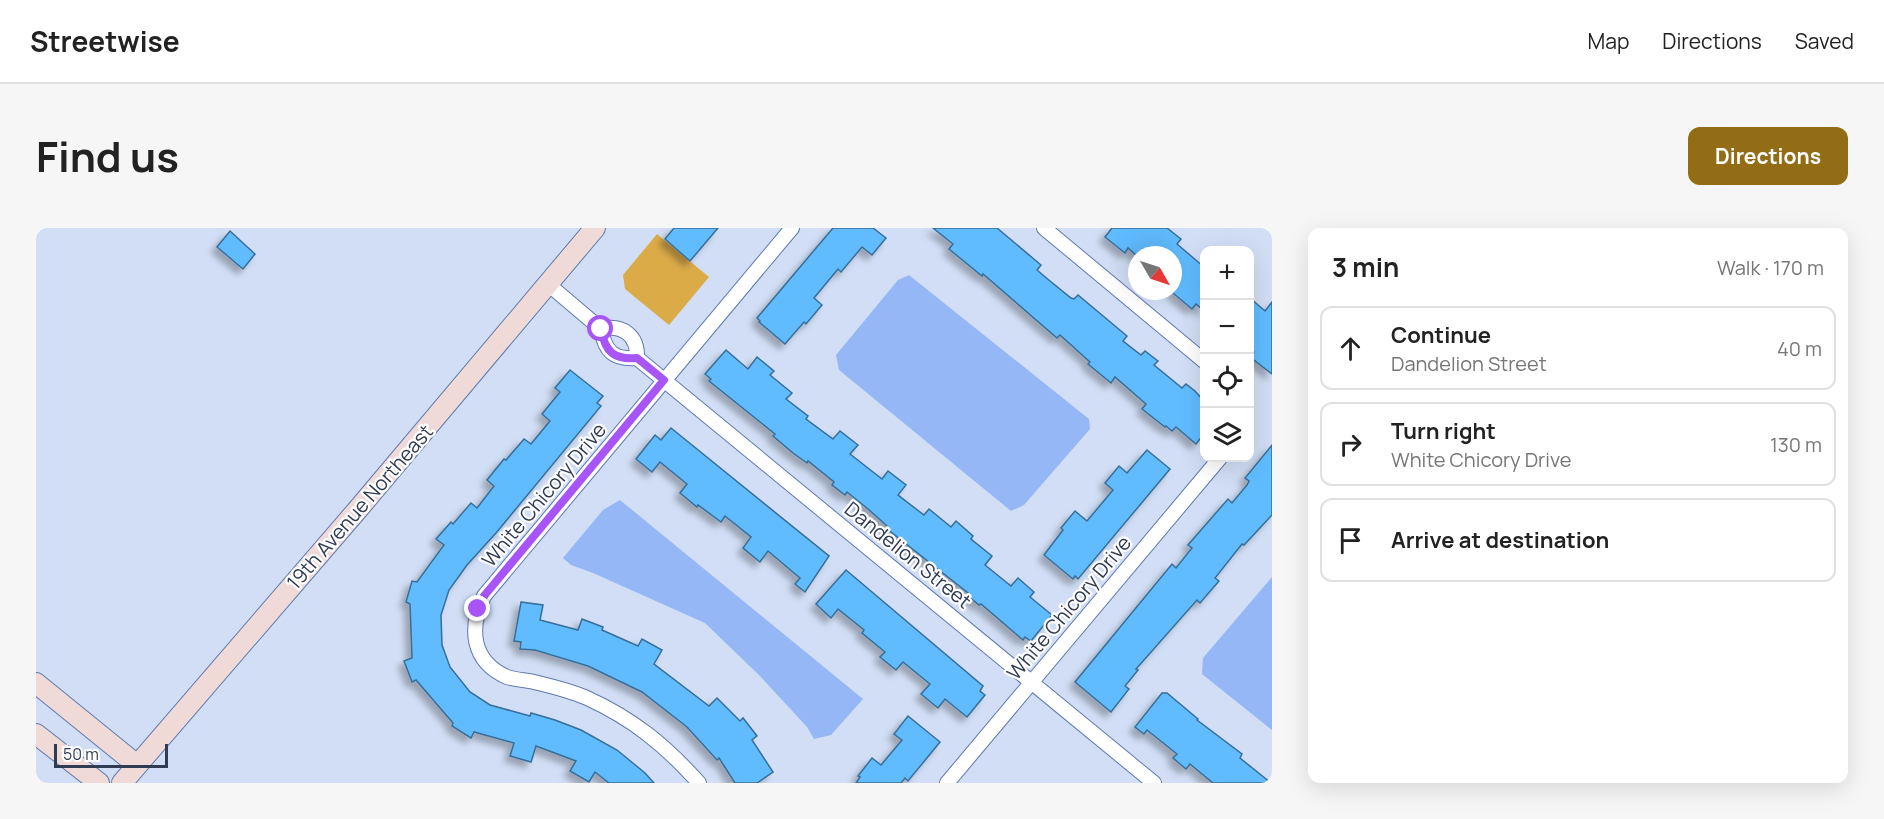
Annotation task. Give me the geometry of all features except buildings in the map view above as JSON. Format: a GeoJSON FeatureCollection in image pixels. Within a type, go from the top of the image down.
{"type":"FeatureCollection","features":[{"type":"Feature","properties":{"kind":"street","name":"19th Avenue Northeast"},"geometry":{"type":"LineString","coordinates":[[122,783],[359,508],[595,228]]}},
{"type":"Feature","properties":{"kind":"street","name":"White Chicory Drive"},"geometry":{"type":"LineString","coordinates":[[699,783],[652,736],[620,716],[585,697],[534,682],[509,678],[494,669],[482,655],[475,639],[474,626],[484,596],[792,228]]}},
{"type":"Feature","properties":{"kind":"street"},"geometry":{"type":"LineString","coordinates":[[1044,228],[1200,358]]}},
{"type":"Feature","properties":{"kind":"street","name":"Dandelion Street"},"geometry":{"type":"LineString","coordinates":[[548,285],[601,329],[607,349],[615,356],[625,359],[637,358],[1154,783]]}},
{"type":"Feature","properties":{"kind":"street","name":"Dandelion Street"},"geometry":{"type":"LineString","coordinates":[[601,329],[613,326],[624,330],[633,339],[638,350],[637,358]]}},
{"type":"Feature","properties":{"kind":"street","name":"White Chicory Drive"},"geometry":{"type":"LineString","coordinates":[[947,783],[1218,462]]}},
{"type":"Feature","properties":{"kind":"street"},"geometry":{"type":"LineString","coordinates":[[36,683],[137,765]]}},
{"type":"Feature","properties":{"kind":"street"},"geometry":{"type":"LineString","coordinates":[[36,734],[99,783]]}},
{"type":"Feature","properties":{"kind":"shaded area"},"geometry":{"type":"Polygon","coordinates":[[[657,234],[709,277],[669,325],[625,289],[623,275],[657,234]]]}},
{"type":"Feature","properties":{"kind":"water"},"geometry":{"type":"Polygon","coordinates":[[[909,275],[1089,419],[1090,429],[1024,505],[1011,511],[839,370],[836,355],[898,280],[909,275]]]}},
{"type":"Feature","properties":{"kind":"water"},"geometry":{"type":"Polygon","coordinates":[[[620,500],[863,699],[831,735],[814,739],[807,727],[760,676],[705,623],[571,565],[563,558],[603,510],[620,500]]]}},
{"type":"Feature","properties":{"kind":"water"},"geometry":{"type":"Polygon","coordinates":[[[1272,577],[1272,730],[1202,674],[1203,658],[1272,577]]]}},
{"type":"Feature","properties":{"kind":"route"},"geometry":{"type":"LineString","coordinates":[[478,609],[484,596],[664,380],[637,358],[625,359],[615,356],[607,349],[601,329]]}}]}
